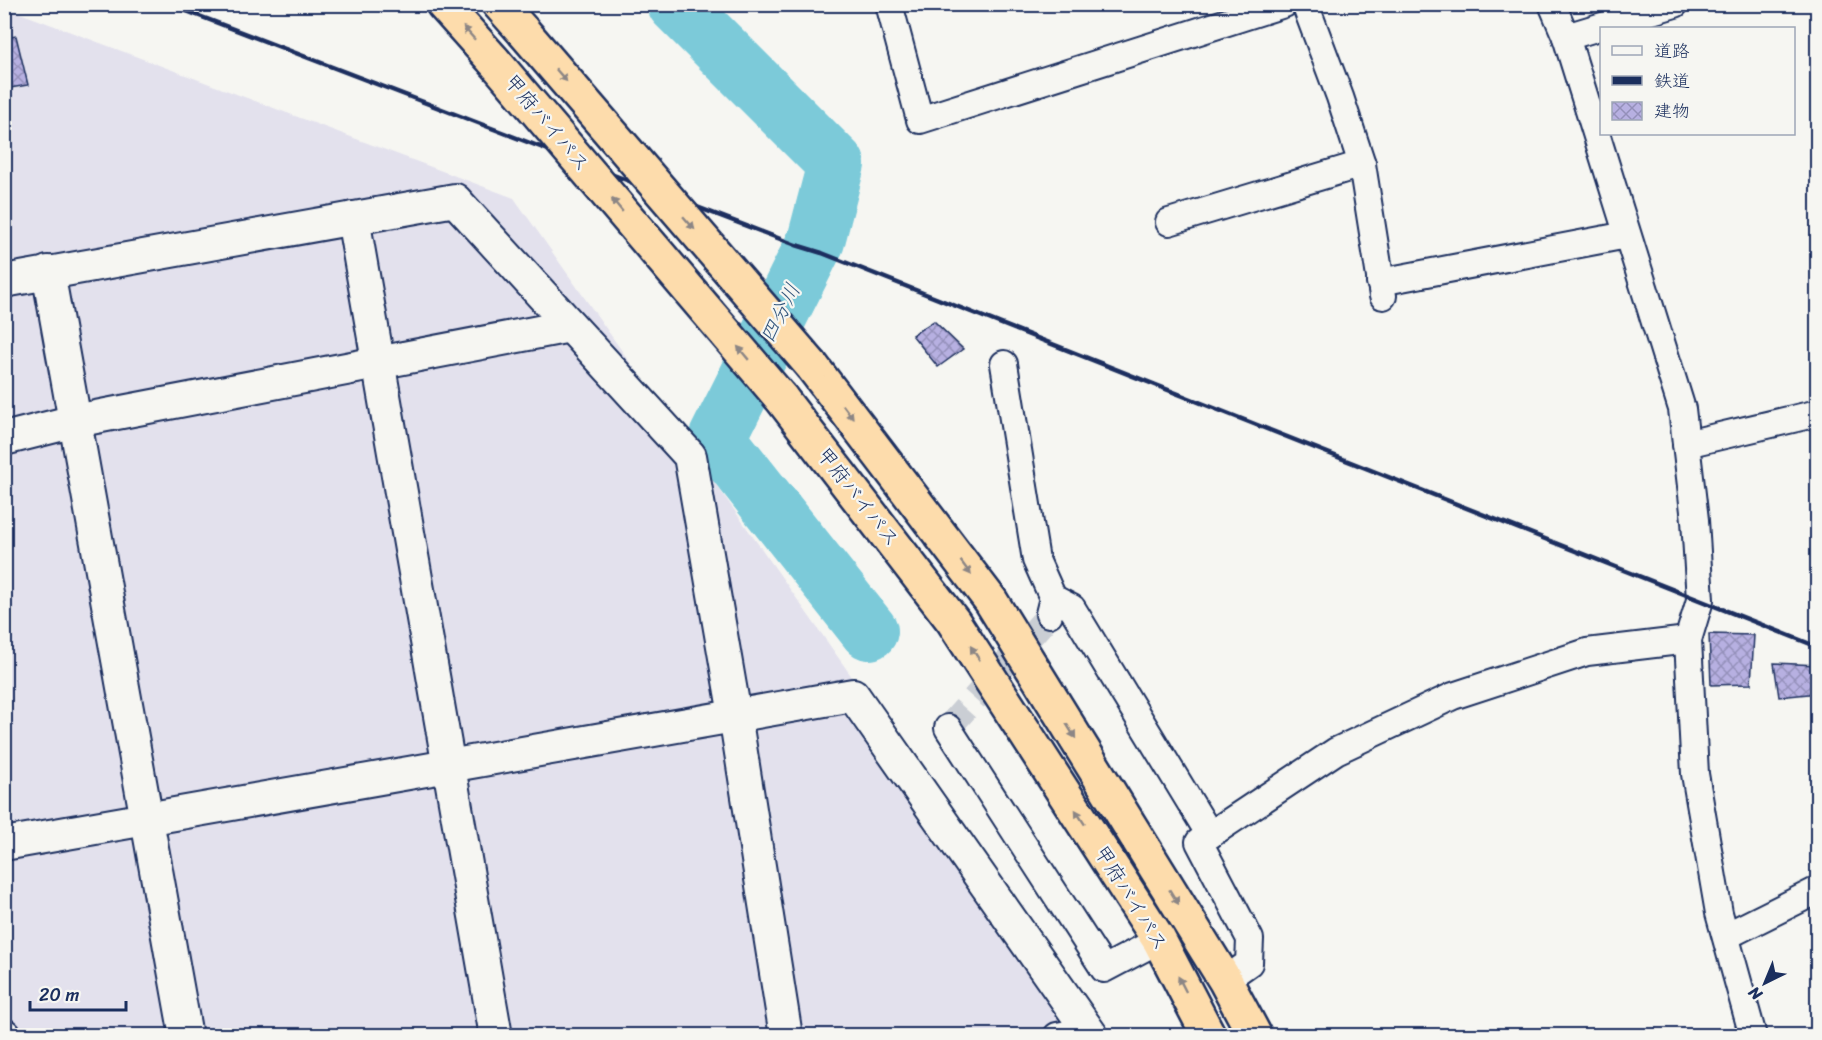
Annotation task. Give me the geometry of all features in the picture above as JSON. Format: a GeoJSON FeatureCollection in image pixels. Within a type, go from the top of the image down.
{"type":"FeatureCollection","features":[{"type":"Feature","properties":{"kind":"highway","name":"甲府バイパス"},"geometry":{"type":"LineString","coordinates":[[443,4],[781,398],[953,621],[1159,940],[1209,1035]]}},
{"type":"Feature","properties":{"kind":"highway","name":"甲府バイパス"},"geometry":{"type":"LineString","coordinates":[[499,4],[812,366],[991,601],[1225,980],[1255,1035]]}},
{"type":"Feature","properties":{"kind":"street"},"geometry":{"type":"LineString","coordinates":[[889,4],[920,120],[1284,4]]}},
{"type":"Feature","properties":{"kind":"street"},"geometry":{"type":"LineString","coordinates":[[1305,4],[1362,164],[1381,289],[1627,235]]}},
{"type":"Feature","properties":{"kind":"street"},"geometry":{"type":"LineString","coordinates":[[1552,4],[1566,37],[1682,409],[1695,520],[1700,600],[1688,640],[1695,774],[1719,913],[1753,1035]]}},
{"type":"Feature","properties":{"kind":"street"},"geometry":{"type":"LineString","coordinates":[[1566,37],[1675,4]]}},
{"type":"Feature","properties":{"kind":"street"},"geometry":{"type":"LineString","coordinates":[[1168,222],[1362,164]]}},
{"type":"Feature","properties":{"kind":"street"},"geometry":{"type":"LineString","coordinates":[[4,281],[455,200],[690,456],[735,715],[786,1035]]}},
{"type":"Feature","properties":{"kind":"street"},"geometry":{"type":"LineString","coordinates":[[353,218],[495,1035]]}},
{"type":"Feature","properties":{"kind":"street"},"geometry":{"type":"LineString","coordinates":[[48,272],[186,1035]]}},
{"type":"Feature","properties":{"kind":"street"},"geometry":{"type":"LineString","coordinates":[[4,439],[75,421],[570,326]]}},
{"type":"Feature","properties":{"kind":"street"},"geometry":{"type":"LineString","coordinates":[[1004,364],[1036,560],[1051,607],[1072,608],[1210,834]]}},
{"type":"Feature","properties":{"kind":"street"},"geometry":{"type":"LineString","coordinates":[[1686,444],[1818,413]]}},
{"type":"Feature","properties":{"kind":"street"},"geometry":{"type":"LineString","coordinates":[[1225,980],[1250,963],[1250,939],[1199,842],[1336,751],[1453,696],[1587,652],[1688,640]]}},
{"type":"Feature","properties":{"kind":"street"},"geometry":{"type":"LineString","coordinates":[[4,844],[853,695],[1090,1033]]}},
{"type":"Feature","properties":{"kind":"street"},"geometry":{"type":"LineString","coordinates":[[948,728],[1104,969],[1159,940]]}},
{"type":"Feature","properties":{"kind":"street"},"geometry":{"type":"LineString","coordinates":[[1726,936],[1818,890]]}},
{"type":"Feature","properties":{"kind":"street"},"geometry":{"type":"LineString","coordinates":[[1057,1035],[1090,1033]]}},
{"type":"Feature","properties":{"kind":"shaded area"},"geometry":{"type":"Polygon","coordinates":[[[4,7],[514,198],[1063,976],[1111,1035],[5,1035],[4,7]]]}},
{"type":"Feature","properties":{"kind":"building"},"geometry":{"type":"Polygon","coordinates":[[[16,36],[28,85],[4,89],[4,38],[16,36]]]}},
{"type":"Feature","properties":{"kind":"building"},"geometry":{"type":"Polygon","coordinates":[[[934,321],[963,349],[938,367],[912,335],[934,321]]]}},
{"type":"Feature","properties":{"kind":"building"},"geometry":{"type":"Polygon","coordinates":[[[1709,634],[1754,635],[1751,684],[1711,685],[1709,634]]]}},
{"type":"Feature","properties":{"kind":"building"},"geometry":{"type":"Polygon","coordinates":[[[1774,663],[1818,665],[1818,693],[1779,697],[1774,663]]]}},
{"type":"Feature","properties":{"kind":"waterway","name":"四分川"},"geometry":{"type":"LineString","coordinates":[[676,4],[836,164],[816,241],[717,439],[869,631]]}},
{"type":"Feature","properties":{"kind":"tunnel"},"geometry":{"type":"LineString","coordinates":[[948,728],[1049,615]]}},
{"type":"Feature","properties":{"kind":"railway"},"geometry":{"type":"LineString","coordinates":[[168,4],[822,253],[1818,647]]}}]}
